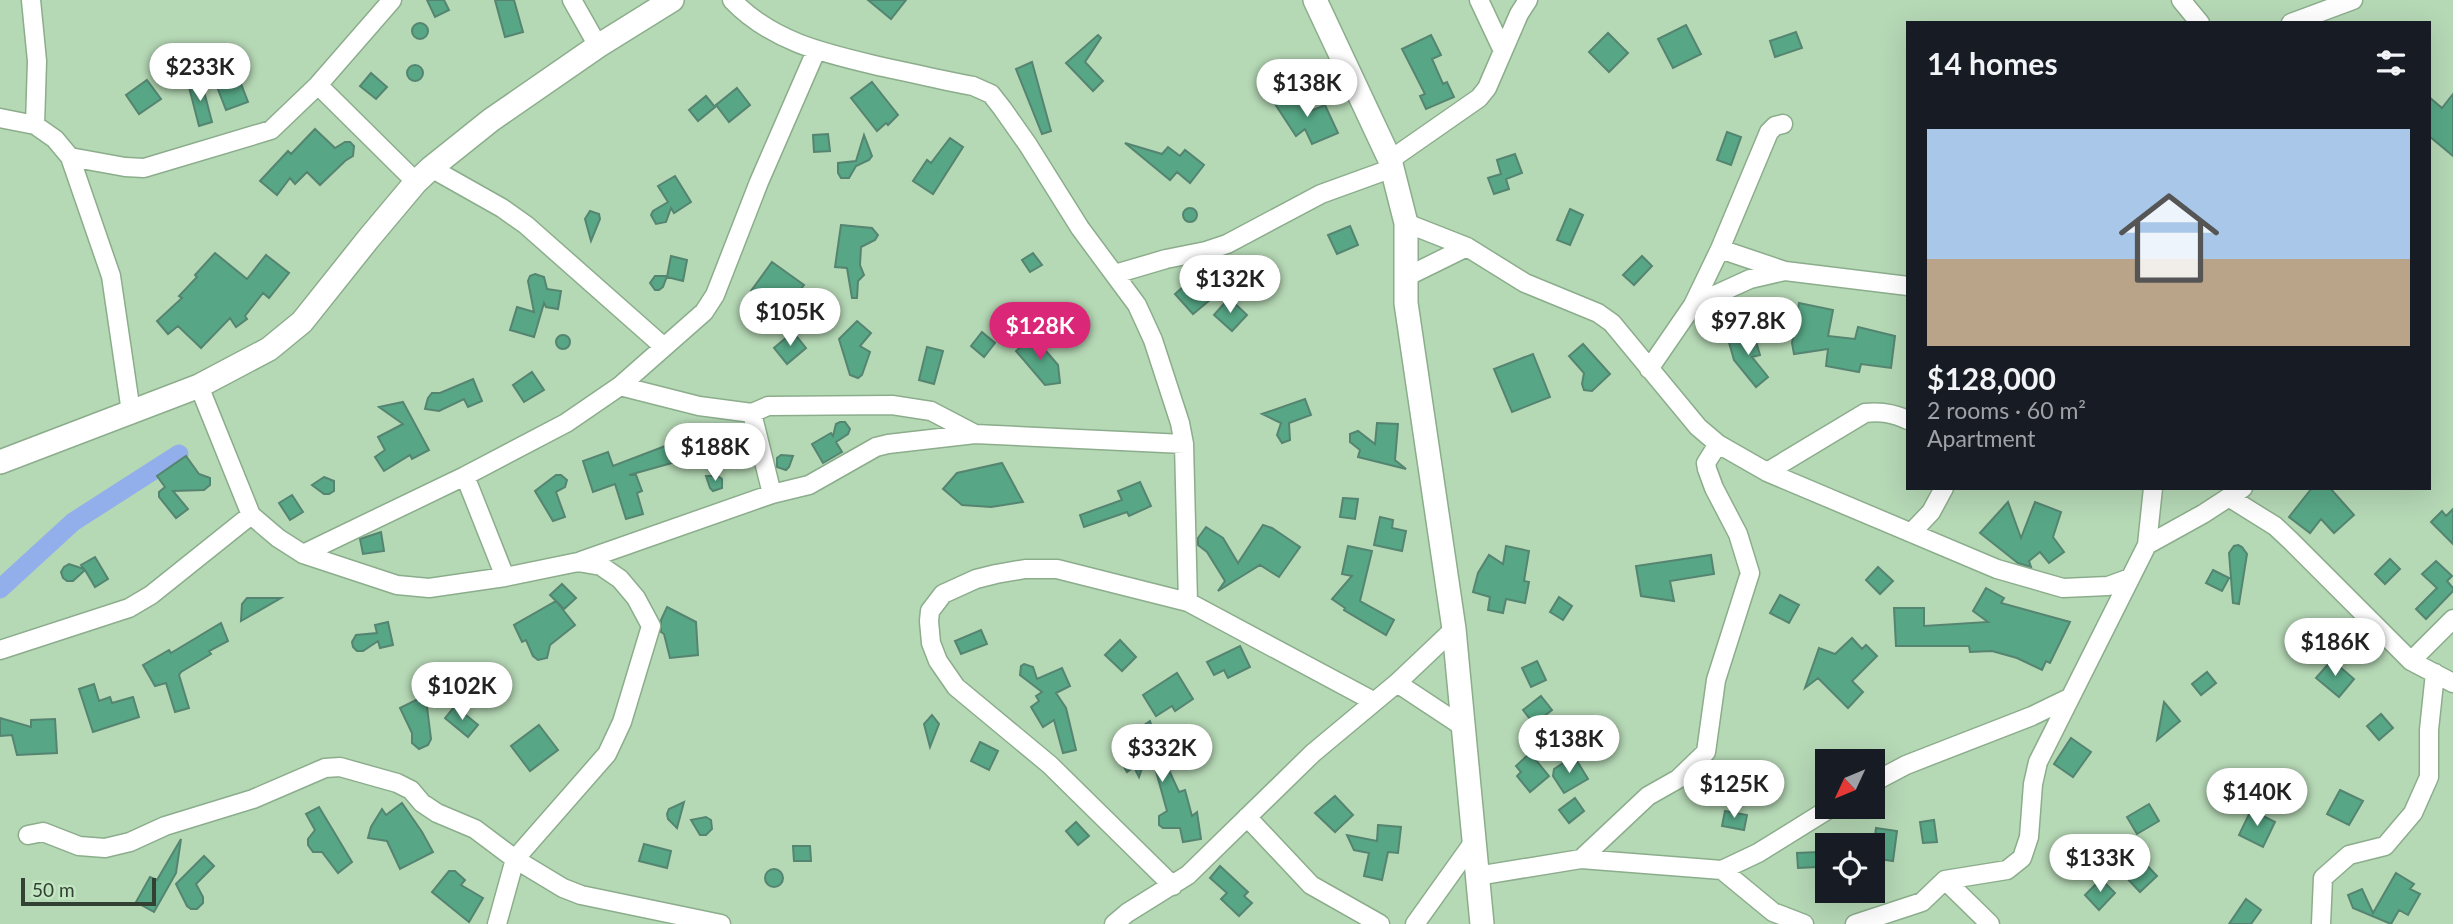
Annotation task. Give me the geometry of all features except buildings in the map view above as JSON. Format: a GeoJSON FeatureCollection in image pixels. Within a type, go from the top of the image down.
{"type":"FeatureCollection","features":[{"type":"Feature","properties":{"kind":"street"},"geometry":{"type":"LineString","coordinates":[[31,0],[37,61],[35,125]]}},
{"type":"Feature","properties":{"kind":"street"},"geometry":{"type":"LineString","coordinates":[[70,157],[125,167],[144,167],[261,134],[279,123],[318,85],[392,0]]}},
{"type":"Feature","properties":{"kind":"street"},"geometry":{"type":"LineString","coordinates":[[572,0],[598,46]]}},
{"type":"Feature","properties":{"kind":"street"},"geometry":{"type":"LineString","coordinates":[[0,463],[200,386],[269,349],[302,323],[424,175],[491,120],[598,46],[672,0]]}},
{"type":"Feature","properties":{"kind":"street"},"geometry":{"type":"LineString","coordinates":[[732,0],[743,12],[768,30],[816,51],[973,86],[991,94],[1147,323],[1180,423],[1184,444],[1188,602]]}},
{"type":"Feature","properties":{"kind":"street"},"geometry":{"type":"LineString","coordinates":[[1315,0],[1390,160],[1406,223],[1406,303],[1454,629],[1482,924]]}},
{"type":"Feature","properties":{"kind":"street"},"geometry":{"type":"LineString","coordinates":[[1479,0],[1503,51]]}},
{"type":"Feature","properties":{"kind":"street"},"geometry":{"type":"LineString","coordinates":[[1390,160],[1479,98],[1487,88],[1519,13],[1528,0]]}},
{"type":"Feature","properties":{"kind":"street"},"geometry":{"type":"LineString","coordinates":[[2181,0],[2198,21]]}},
{"type":"Feature","properties":{"kind":"street"},"geometry":{"type":"LineString","coordinates":[[2296,21],[2353,0]]}},
{"type":"Feature","properties":{"kind":"street"},"geometry":{"type":"LineString","coordinates":[[303,554],[465,476],[566,423],[620,386],[704,312],[715,295],[759,182],[816,51]]}},
{"type":"Feature","properties":{"kind":"street"},"geometry":{"type":"LineString","coordinates":[[318,85],[424,175],[502,208],[526,225],[664,347]]}},
{"type":"Feature","properties":{"kind":"street"},"geometry":{"type":"LineString","coordinates":[[0,118],[35,125],[55,139],[70,157],[111,276],[131,412]]}},
{"type":"Feature","properties":{"kind":"street"},"geometry":{"type":"LineString","coordinates":[[1649,369],[1693,305],[1720,249],[1769,132],[1774,126],[1783,124]]}},
{"type":"Feature","properties":{"kind":"street"},"geometry":{"type":"LineString","coordinates":[[1115,274],[1227,244],[1321,194],[1390,169],[1390,160]]}},
{"type":"Feature","properties":{"kind":"street"},"geometry":{"type":"LineString","coordinates":[[1406,223],[1467,247],[1525,283],[1598,313],[1612,323],[1698,427],[1718,444],[1767,472],[1997,569],[2063,588],[2090,589],[2130,578]]}},
{"type":"Feature","properties":{"kind":"street"},"geometry":{"type":"LineString","coordinates":[[1406,277],[1467,247]]}},
{"type":"Feature","properties":{"kind":"street"},"geometry":{"type":"LineString","coordinates":[[1720,249],[1785,271],[1906,286]]}},
{"type":"Feature","properties":{"kind":"street"},"geometry":{"type":"LineString","coordinates":[[1693,305],[1750,279],[1785,271]]}},
{"type":"Feature","properties":{"kind":"street"},"geometry":{"type":"LineString","coordinates":[[200,386],[251,515],[278,538],[303,554],[397,585],[429,588],[505,577],[578,562],[772,494],[809,485],[865,452],[888,444],[975,434],[1184,444]]}},
{"type":"Feature","properties":{"kind":"street"},"geometry":{"type":"LineString","coordinates":[[620,386],[699,406],[752,413],[768,405],[892,405],[931,411],[975,434]]}},
{"type":"Feature","properties":{"kind":"street"},"geometry":{"type":"LineString","coordinates":[[752,413],[772,494]]}},
{"type":"Feature","properties":{"kind":"street"},"geometry":{"type":"LineString","coordinates":[[1767,472],[1865,413],[1893,413],[1906,419]]}},
{"type":"Feature","properties":{"kind":"street"},"geometry":{"type":"LineString","coordinates":[[1581,859],[1648,796],[1684,774],[1706,752],[1716,680],[1751,573],[1738,534],[1707,469],[1706,463],[1718,444]]}},
{"type":"Feature","properties":{"kind":"street"},"geometry":{"type":"LineString","coordinates":[[465,476],[505,577]]}},
{"type":"Feature","properties":{"kind":"street"},"geometry":{"type":"LineString","coordinates":[[1911,533],[1931,512],[1943,490]]}},
{"type":"Feature","properties":{"kind":"street"},"geometry":{"type":"LineString","coordinates":[[1855,924],[1922,902],[1945,880],[2007,870],[2022,858],[2029,836],[2038,762],[2147,545],[2153,490]]}},
{"type":"Feature","properties":{"kind":"street"},"geometry":{"type":"LineString","coordinates":[[2147,545],[2235,491],[2291,541],[2411,662],[2453,683]]}},
{"type":"Feature","properties":{"kind":"street"},"geometry":{"type":"LineString","coordinates":[[0,650],[129,608],[151,595],[251,515]]}},
{"type":"Feature","properties":{"kind":"street"},"geometry":{"type":"LineString","coordinates":[[497,924],[515,859],[607,754],[622,722],[651,626],[636,598],[620,579],[601,566],[578,562]]}},
{"type":"Feature","properties":{"kind":"street"},"geometry":{"type":"LineString","coordinates":[[1173,886],[1050,765],[956,687],[938,661],[931,643],[930,611],[943,594],[975,579],[1025,569],[1057,569],[1134,586],[1188,602],[1373,701]]}},
{"type":"Feature","properties":{"kind":"street"},"geometry":{"type":"LineString","coordinates":[[2411,662],[2453,619]]}},
{"type":"Feature","properties":{"kind":"street"},"geometry":{"type":"LineString","coordinates":[[1114,924],[1188,875],[1313,753],[1397,683],[1454,629]]}},
{"type":"Feature","properties":{"kind":"street"},"geometry":{"type":"LineString","coordinates":[[2321,924],[2323,878],[2349,855],[2385,846],[2413,813],[2430,777],[2429,730],[2435,673]]}},
{"type":"Feature","properties":{"kind":"street"},"geometry":{"type":"LineString","coordinates":[[1397,683],[1462,726]]}},
{"type":"Feature","properties":{"kind":"street"},"geometry":{"type":"LineString","coordinates":[[1885,776],[1906,765],[2032,716],[2068,698]]}},
{"type":"Feature","properties":{"kind":"street"},"geometry":{"type":"LineString","coordinates":[[28,835],[43,832],[79,846],[105,848],[130,842],[165,826],[253,799],[325,768],[340,767],[397,783],[411,790],[422,803],[437,813],[475,829],[515,859],[563,888],[581,895],[721,924]]}},
{"type":"Feature","properties":{"kind":"street"},"geometry":{"type":"LineString","coordinates":[[1247,817],[1311,885],[1380,924]]}},
{"type":"Feature","properties":{"kind":"street"},"geometry":{"type":"LineString","coordinates":[[1477,876],[1581,859],[1722,870],[1758,853],[1815,818]]}},
{"type":"Feature","properties":{"kind":"street"},"geometry":{"type":"LineString","coordinates":[[1415,924],[1475,840]]}},
{"type":"Feature","properties":{"kind":"street"},"geometry":{"type":"LineString","coordinates":[[1722,870],[1773,912],[1804,924]]}},
{"type":"Feature","properties":{"kind":"street"},"geometry":{"type":"LineString","coordinates":[[1945,880],[1990,924]]}},
{"type":"Feature","properties":{"kind":"waterway"},"geometry":{"type":"LineString","coordinates":[[0,589],[73,522],[179,454]]}}]}
